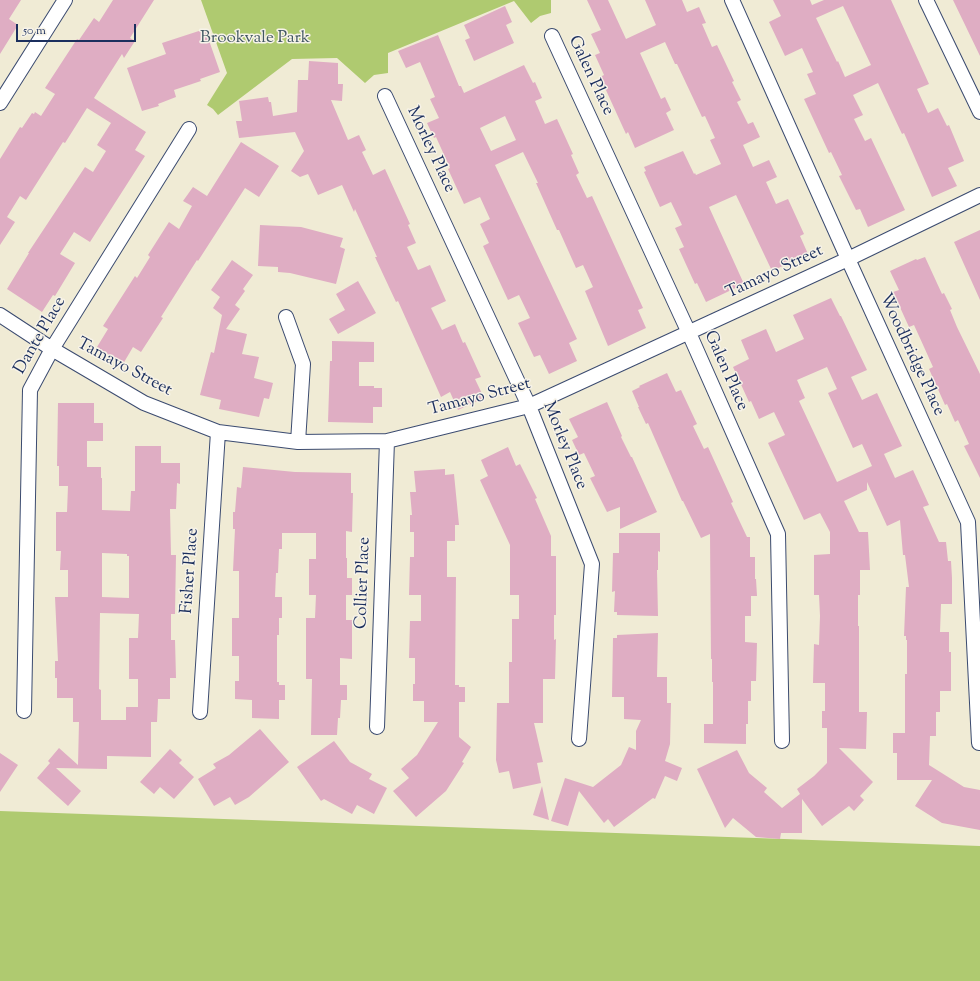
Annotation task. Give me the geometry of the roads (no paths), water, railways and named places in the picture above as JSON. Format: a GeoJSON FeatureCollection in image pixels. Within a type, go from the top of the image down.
{"type":"FeatureCollection","features":[{"type":"Feature","properties":{"kind":"street"},"geometry":{"type":"LineString","coordinates":[[0,103],[65,0]]}},
{"type":"Feature","properties":{"kind":"street","name":"Woodbridge Place"},"geometry":{"type":"LineString","coordinates":[[732,0],[968,522],[979,743]]}},
{"type":"Feature","properties":{"kind":"street"},"geometry":{"type":"LineString","coordinates":[[926,0],[980,112]]}},
{"type":"Feature","properties":{"kind":"street","name":"Galen Place"},"geometry":{"type":"LineString","coordinates":[[552,36],[689,333],[778,534],[782,741]]}},
{"type":"Feature","properties":{"kind":"street","name":"Morley Place"},"geometry":{"type":"LineString","coordinates":[[385,96],[529,406],[592,564],[579,739]]}},
{"type":"Feature","properties":{"kind":"street","name":"Dante Place"},"geometry":{"type":"LineString","coordinates":[[24,712],[30,390],[52,349],[189,129]]}},
{"type":"Feature","properties":{"kind":"street","name":"Tamayo Street"},"geometry":{"type":"LineString","coordinates":[[0,315],[52,349],[144,403],[218,432],[298,442],[387,441],[529,406],[848,259],[980,195]]}},
{"type":"Feature","properties":{"kind":"street"},"geometry":{"type":"LineString","coordinates":[[286,317],[303,364],[298,442]]}},
{"type":"Feature","properties":{"kind":"street","name":"Fisher Place"},"geometry":{"type":"LineString","coordinates":[[200,712],[218,432]]}},
{"type":"Feature","properties":{"kind":"street","name":"Collier Place"},"geometry":{"type":"LineString","coordinates":[[377,727],[387,441]]}},
{"type":"Feature","properties":{"kind":"park label","name":"Brookvale Park"},"geometry":{"type":"Point","coordinates":[255,39]}}]}
